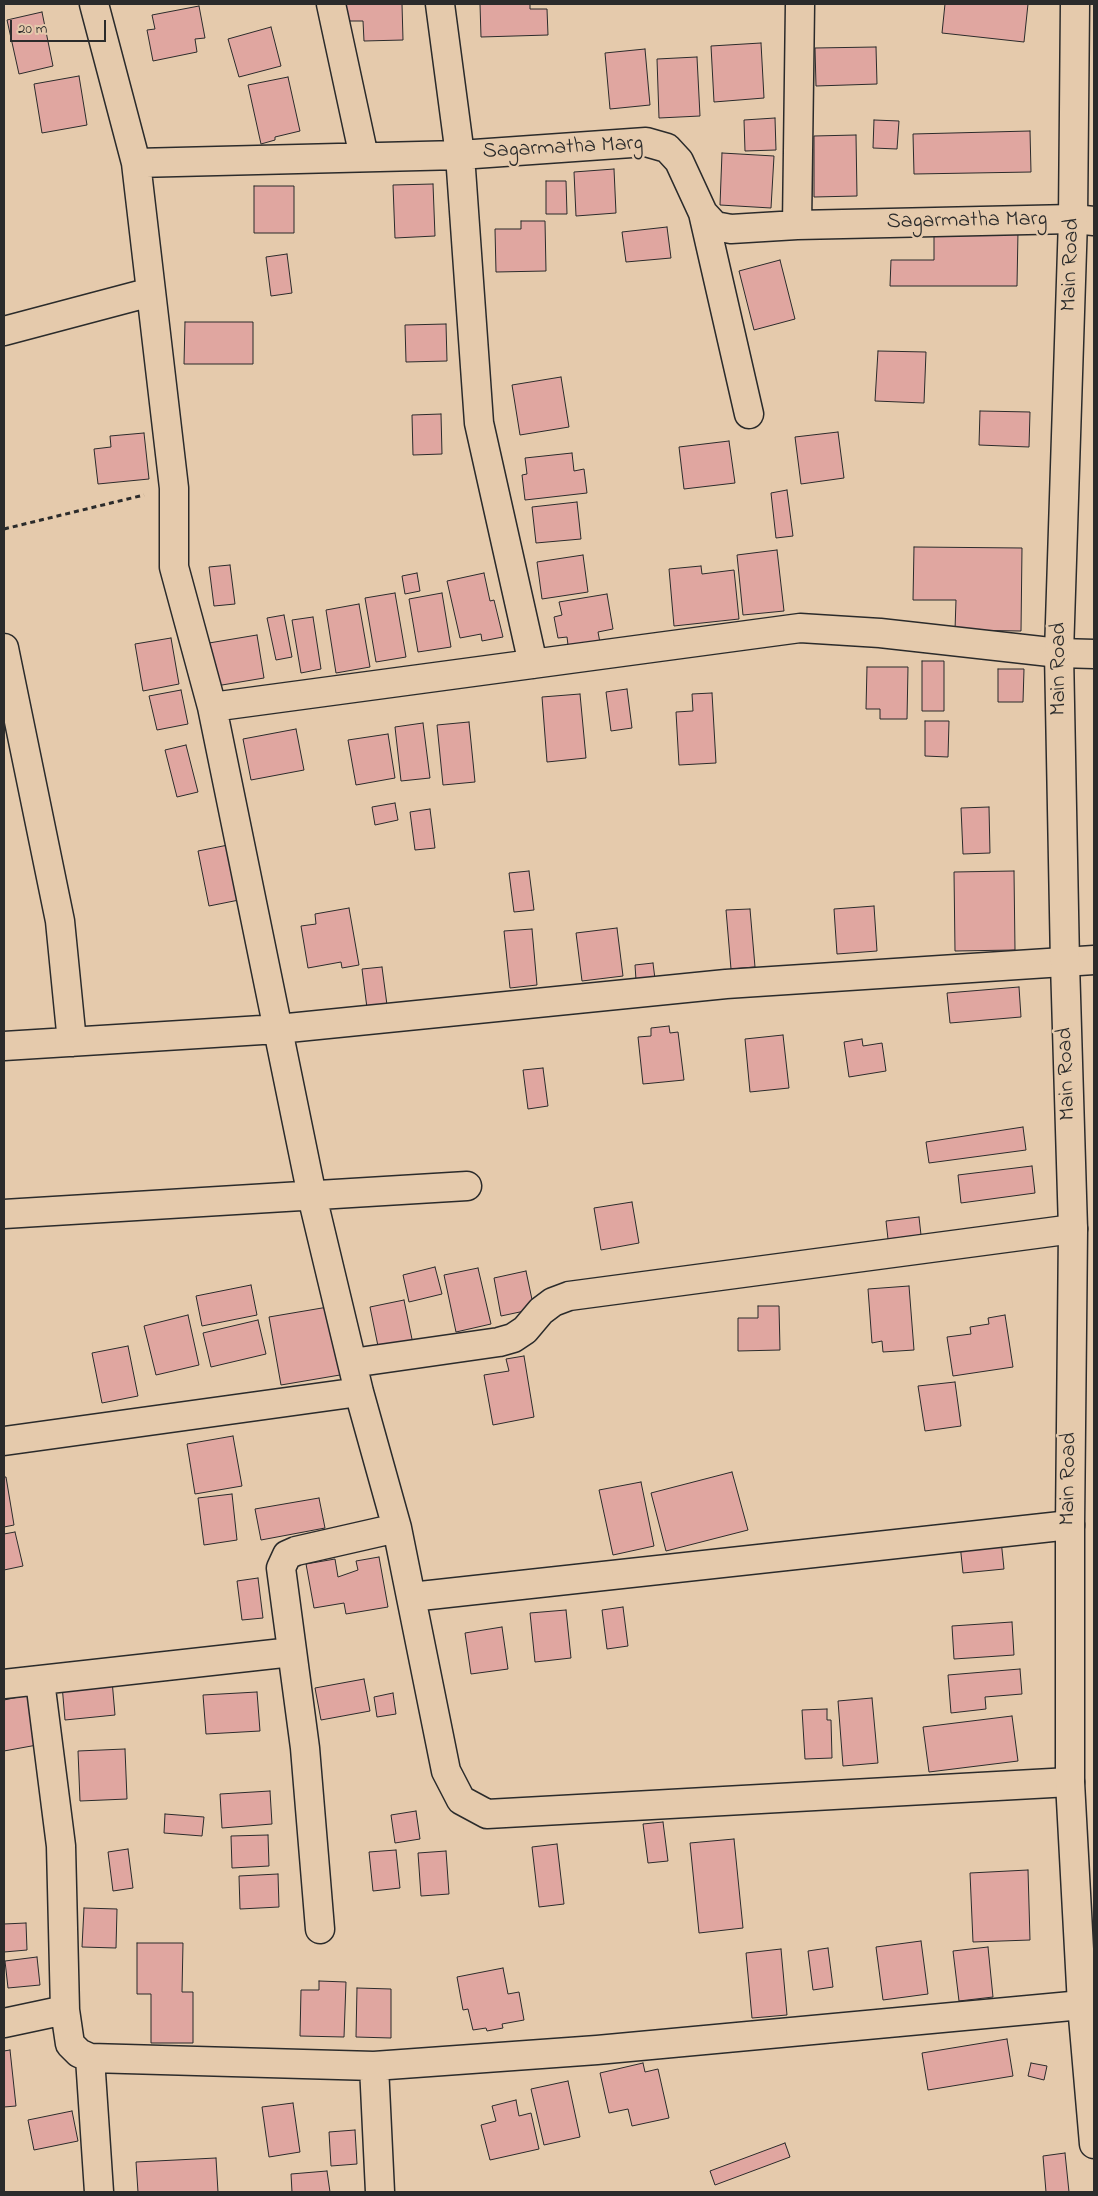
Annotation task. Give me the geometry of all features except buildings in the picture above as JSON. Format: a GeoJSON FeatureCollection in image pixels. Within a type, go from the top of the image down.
{"type":"FeatureCollection","features":[{"type":"Feature","properties":{"kind":"street"},"geometry":{"type":"LineString","coordinates":[[94,4],[136,163],[174,488],[174,567],[212,707],[312,1196],[359,1392],[396,1528],[446,1771],[461,1800],[487,1814],[1070,1782]]}},
{"type":"Feature","properties":{"kind":"street"},"geometry":{"type":"LineString","coordinates":[[331,4],[364,157]]}},
{"type":"Feature","properties":{"kind":"street"},"geometry":{"type":"LineString","coordinates":[[440,4],[460,156],[479,423],[533,664]]}},
{"type":"Feature","properties":{"kind":"street"},"geometry":{"type":"LineString","coordinates":[[797,225],[800,4]]}},
{"type":"Feature","properties":{"kind":"street","name":"Main Road"},"geometry":{"type":"LineString","coordinates":[[1075,4],[1084,220],[1059,653],[1065,963],[1074,1229],[1070,1525],[1070,1782],[1082,2005],[1091,2089],[1094,2144]]}},
{"type":"Feature","properties":{"kind":"street","name":"Sagarmatha Marg"},"geometry":{"type":"LineString","coordinates":[[136,163],[460,156],[646,142],[666,148],[679,161],[703,213],[715,226],[731,229],[797,225],[1084,220]]}},
{"type":"Feature","properties":{"kind":"street"},"geometry":{"type":"LineString","coordinates":[[703,213],[750,414]]}},
{"type":"Feature","properties":{"kind":"street"},"geometry":{"type":"LineString","coordinates":[[4,331],[151,292]]}},
{"type":"Feature","properties":{"kind":"street"},"geometry":{"type":"LineString","coordinates":[[212,707],[800,628],[880,633],[1059,653],[1094,654]]}},
{"type":"Feature","properties":{"kind":"street"},"geometry":{"type":"LineString","coordinates":[[4,648],[60,921],[72,1042]]}},
{"type":"Feature","properties":{"kind":"street"},"geometry":{"type":"LineString","coordinates":[[4,1046],[278,1029],[726,984],[1094,960]]}},
{"type":"Feature","properties":{"kind":"street"},"geometry":{"type":"LineString","coordinates":[[4,1214],[467,1186]]}},
{"type":"Feature","properties":{"kind":"street"},"geometry":{"type":"LineString","coordinates":[[352,1363],[499,1342],[513,1338],[525,1330],[541,1310],[553,1302],[569,1296],[1074,1229]]}},
{"type":"Feature","properties":{"kind":"street"},"geometry":{"type":"LineString","coordinates":[[4,1440],[359,1392]]}},
{"type":"Feature","properties":{"kind":"street"},"geometry":{"type":"LineString","coordinates":[[410,1597],[1070,1525]]}},
{"type":"Feature","properties":{"kind":"street"},"geometry":{"type":"LineString","coordinates":[[320,1929],[305,1748],[281,1568],[287,1556],[296,1551],[396,1528]]}},
{"type":"Feature","properties":{"kind":"street"},"geometry":{"type":"LineString","coordinates":[[4,1684],[292,1652]]}},
{"type":"Feature","properties":{"kind":"street"},"geometry":{"type":"LineString","coordinates":[[40,1681],[62,1846],[65,2010],[70,2044],[79,2053],[90,2058],[374,2066],[603,2050],[1082,2005]]}},
{"type":"Feature","properties":{"kind":"street"},"geometry":{"type":"LineString","coordinates":[[4,2023],[65,2010]]}},
{"type":"Feature","properties":{"kind":"street"},"geometry":{"type":"LineString","coordinates":[[90,2058],[99,2192]]}},
{"type":"Feature","properties":{"kind":"street"},"geometry":{"type":"LineString","coordinates":[[374,2066],[380,2192]]}},
{"type":"Feature","properties":{"kind":"path"},"geometry":{"type":"LineString","coordinates":[[4,529],[174,488]]}}]}
